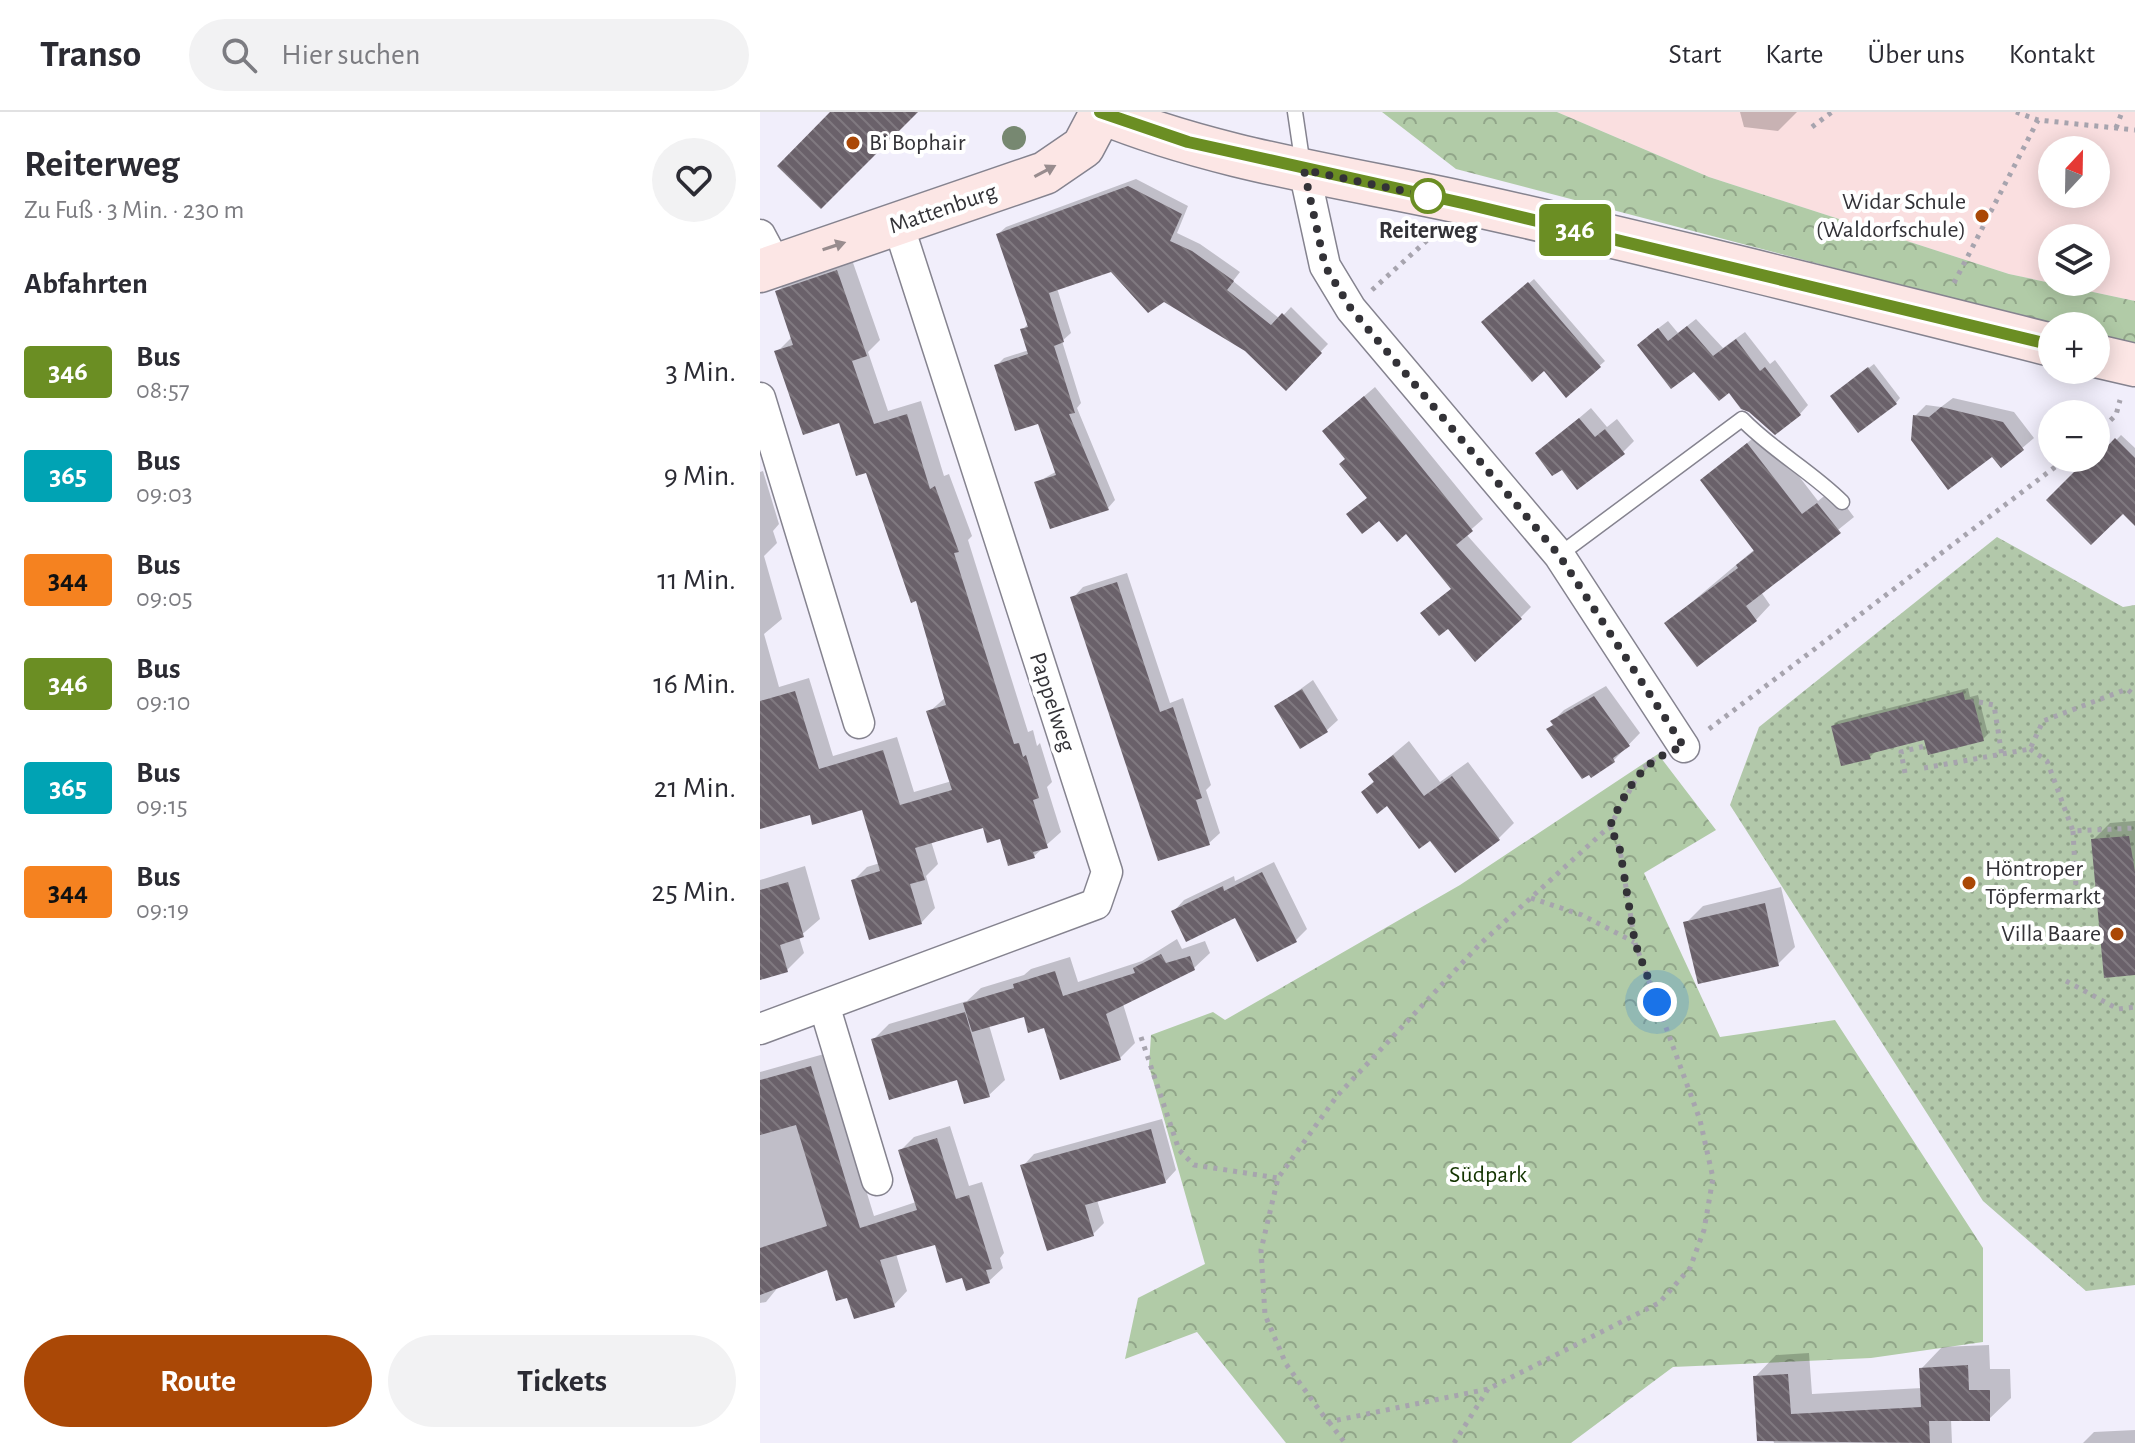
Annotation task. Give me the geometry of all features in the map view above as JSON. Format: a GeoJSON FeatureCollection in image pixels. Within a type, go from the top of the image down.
{"type":"FeatureCollection","features":[{"type":"Feature","properties":{"kind":"street"},"geometry":{"type":"LineString","coordinates":[[1100,112],[1188,142],[1467,204],[2038,342]]}},
{"type":"Feature","properties":{"kind":"street","name":"Mattenburg"},"geometry":{"type":"LineString","coordinates":[[765,257],[898,224],[1045,173],[1083,147],[1100,112]]}},
{"type":"Feature","properties":{"kind":"street"},"geometry":{"type":"LineString","coordinates":[[1304,170],[1325,266],[1351,309],[1559,555],[1684,747]]}},
{"type":"Feature","properties":{"kind":"street","name":"Pappelweg"},"geometry":{"type":"LineString","coordinates":[[760,1029],[825,1008],[1096,904],[1107,872],[898,224]]}},
{"type":"Feature","properties":{"kind":"street"},"geometry":{"type":"LineString","coordinates":[[2110,359],[2135,365]]}},
{"type":"Feature","properties":{"kind":"street"},"geometry":{"type":"LineString","coordinates":[[760,398],[859,723]]}},
{"type":"Feature","properties":{"kind":"street"},"geometry":{"type":"LineString","coordinates":[[825,1008],[877,1180]]}},
{"type":"Feature","properties":{"kind":"lane"},"geometry":{"type":"LineString","coordinates":[[1295,112],[1304,170]]}},
{"type":"Feature","properties":{"kind":"lane"},"geometry":{"type":"LineString","coordinates":[[1559,555],[1742,419],[1772,449],[1817,477],[1842,502]]}},
{"type":"Feature","properties":{"kind":"path"},"geometry":{"type":"LineString","coordinates":[[1812,127],[1832,112]]}},
{"type":"Feature","properties":{"kind":"path"},"geometry":{"type":"LineString","coordinates":[[2016,112],[2038,120],[2135,130]]}},
{"type":"Feature","properties":{"kind":"path"},"geometry":{"type":"LineString","coordinates":[[2116,128],[2122,112]]}},
{"type":"Feature","properties":{"kind":"path"},"geometry":{"type":"LineString","coordinates":[[1944,318],[1955,279],[2038,120]]}},
{"type":"Feature","properties":{"kind":"path"},"geometry":{"type":"LineString","coordinates":[[1362,299],[1434,234]]}},
{"type":"Feature","properties":{"kind":"path"},"geometry":{"type":"LineString","coordinates":[[2110,421],[2116,415]]}},
{"type":"Feature","properties":{"kind":"path"},"geometry":{"type":"LineString","coordinates":[[1345,1443],[1286,1364],[1265,1315],[1261,1250],[1278,1178],[1337,1096],[1480,944],[1610,826],[1641,770],[1662,753],[1684,747],[2048,472]]}},
{"type":"Feature","properties":{"kind":"path"},"geometry":{"type":"LineString","coordinates":[[2030,749],[2043,721],[2127,689],[2135,696]]}},
{"type":"Feature","properties":{"kind":"path"},"geometry":{"type":"LineString","coordinates":[[1979,702],[1994,705],[2002,756]]}},
{"type":"Feature","properties":{"kind":"path"},"geometry":{"type":"LineString","coordinates":[[1905,773],[1901,752],[1925,746]]}},
{"type":"Feature","properties":{"kind":"path"},"geometry":{"type":"LineString","coordinates":[[1924,768],[2030,749],[2047,761],[2073,831],[2077,906],[2096,892]]}},
{"type":"Feature","properties":{"kind":"path"},"geometry":{"type":"LineString","coordinates":[[1328,1422],[1488,1389],[1659,1303],[1690,1268],[1704,1230],[1713,1178],[1700,1120],[1635,943],[1620,850],[1610,826]]}},
{"type":"Feature","properties":{"kind":"path"},"geometry":{"type":"LineString","coordinates":[[2073,831],[2135,828]]}},
{"type":"Feature","properties":{"kind":"path"},"geometry":{"type":"LineString","coordinates":[[1531,898],[1582,915],[1635,943]]}},
{"type":"Feature","properties":{"kind":"path"},"geometry":{"type":"LineString","coordinates":[[2066,981],[2118,1009],[2135,1007]]}},
{"type":"Feature","properties":{"kind":"path"},"geometry":{"type":"LineString","coordinates":[[1141,1037],[1179,1150],[1194,1165],[1278,1178]]}},
{"type":"Feature","properties":{"kind":"path"},"geometry":{"type":"LineString","coordinates":[[1454,1443],[1488,1389]]}},
{"type":"Feature","properties":{"kind":"shaded area","name":"Widar Schule (Waldorfschule)"},"geometry":{"type":"Polygon","coordinates":[[[1557,112],[2135,112],[2135,301],[2110,296],[2110,224],[2038,224],[2038,280],[2009,274],[1709,177],[1557,112]]]}},
{"type":"Feature","properties":{"kind":"green space"},"geometry":{"type":"Polygon","coordinates":[[[1382,112],[1557,112],[1709,177],[2009,274],[2038,280],[2038,296],[2110,296],[2135,301],[2135,347],[2110,341],[2110,312],[2038,312],[2038,321],[1456,169],[1382,112]]]}},
{"type":"Feature","properties":{"kind":"green space"},"geometry":{"type":"Polygon","coordinates":[[[1997,537],[2123,607],[2135,605],[2135,1285],[2086,1291],[1983,1201],[1730,805],[1759,727],[1997,537]]]}},
{"type":"Feature","properties":{"kind":"green space","name":"Südpark"},"geometry":{"type":"Polygon","coordinates":[[[1658,754],[1716,830],[1644,873],[1720,1037],[1835,1020],[1983,1248],[1983,1342],[1871,1358],[1673,1367],[1571,1443],[1286,1443],[1197,1332],[1125,1359],[1138,1298],[1205,1264],[1149,1066],[1151,1035],[1213,1012],[1225,1020],[1460,885],[1658,754]]]}},
{"type":"Feature","properties":{"kind":"building"},"geometry":{"type":"Polygon","coordinates":[[[830,112],[918,112],[821,209],[777,166],[830,112]]]}},
{"type":"Feature","properties":{"kind":"building"},"geometry":{"type":"Polygon","coordinates":[[[1128,186],[1182,214],[1170,241],[1192,251],[1234,281],[1227,290],[1271,325],[1282,313],[1322,353],[1286,391],[1245,351],[1164,302],[1148,313],[1111,272],[1049,293],[1064,342],[1054,346],[1075,413],[1069,414],[1109,510],[1050,529],[1034,482],[1056,475],[1038,424],[1015,431],[994,365],[1028,354],[1020,329],[1028,327],[996,234],[1128,186]]]}},
{"type":"Feature","properties":{"kind":"building"},"geometry":{"type":"Polygon","coordinates":[[[837,270],[867,356],[852,361],[874,424],[907,414],[930,489],[935,486],[959,552],[954,553],[1014,744],[1019,743],[1023,757],[1026,755],[1039,798],[1033,800],[1048,848],[1033,852],[1035,858],[1008,866],[1000,839],[987,843],[983,828],[915,848],[925,880],[910,884],[922,924],[869,940],[851,880],[880,871],[862,810],[812,825],[810,815],[760,829],[760,701],[795,691],[819,769],[883,750],[900,805],[952,790],[926,711],[946,705],[916,601],[911,603],[866,473],[856,476],[839,423],[803,435],[774,351],[793,345],[775,291],[837,270]]]}},
{"type":"Feature","properties":{"kind":"building"},"geometry":{"type":"Polygon","coordinates":[[[1528,282],[1601,367],[1566,398],[1544,371],[1532,382],[1481,322],[1528,282]]]}},
{"type":"Feature","properties":{"kind":"building"},"geometry":{"type":"Polygon","coordinates":[[[1687,326],[1713,356],[1736,339],[1760,371],[1765,367],[1801,415],[1775,435],[1749,412],[1741,409],[1729,393],[1719,401],[1694,372],[1671,389],[1637,345],[1658,328],[1668,341],[1687,326]]]}},
{"type":"Feature","properties":{"kind":"building"},"geometry":{"type":"Polygon","coordinates":[[[1868,367],[1897,404],[1858,433],[1830,396],[1868,367]]]}},
{"type":"Feature","properties":{"kind":"building"},"geometry":{"type":"Polygon","coordinates":[[[1364,396],[1473,531],[1456,545],[1522,619],[1475,662],[1448,629],[1439,636],[1420,613],[1451,589],[1406,534],[1397,542],[1379,521],[1362,534],[1346,514],[1367,498],[1339,464],[1345,459],[1322,431],[1364,396]]]}},
{"type":"Feature","properties":{"kind":"building"},"geometry":{"type":"Polygon","coordinates":[[[1941,407],[2003,422],[2024,450],[2001,468],[1992,457],[1948,490],[1911,440],[1913,415],[1929,417],[1941,407]]]}},
{"type":"Feature","properties":{"kind":"building"},"geometry":{"type":"Polygon","coordinates":[[[1579,418],[1595,437],[1605,429],[1625,454],[1577,490],[1562,470],[1552,476],[1535,453],[1579,418]]]}},
{"type":"Feature","properties":{"kind":"building"},"geometry":{"type":"Polygon","coordinates":[[[2115,438],[2135,458],[2135,526],[2123,514],[2091,545],[2046,500],[2074,472],[2110,472],[2110,443],[2115,438]]]}},
{"type":"Feature","properties":{"kind":"building"},"geometry":{"type":"Polygon","coordinates":[[[1747,443],[1802,514],[1817,503],[1841,533],[1746,606],[1757,621],[1697,667],[1664,623],[1738,568],[1736,565],[1754,551],[1700,480],[1747,443]]]}},
{"type":"Feature","properties":{"kind":"building"},"geometry":{"type":"Polygon","coordinates":[[[1117,582],[1160,712],[1173,707],[1202,798],[1196,800],[1210,845],[1158,861],[1070,597],[1117,582]]]}},
{"type":"Feature","properties":{"kind":"building"},"geometry":{"type":"Polygon","coordinates":[[[1302,689],[1328,732],[1300,749],[1274,706],[1302,689]]]}},
{"type":"Feature","properties":{"kind":"building"},"geometry":{"type":"Polygon","coordinates":[[[1963,692],[1965,700],[1973,699],[1984,741],[1928,755],[1924,740],[1869,754],[1871,759],[1841,766],[1831,726],[1963,692]]]}},
{"type":"Feature","properties":{"kind":"building"},"geometry":{"type":"Polygon","coordinates":[[[1594,696],[1630,746],[1613,758],[1615,762],[1591,778],[1589,775],[1582,779],[1546,729],[1553,725],[1550,721],[1594,696]]]}},
{"type":"Feature","properties":{"kind":"building"},"geometry":{"type":"Polygon","coordinates":[[[1393,755],[1424,796],[1452,776],[1500,840],[1455,873],[1430,841],[1419,849],[1387,806],[1377,814],[1361,792],[1374,782],[1368,774],[1393,755]]]}},
{"type":"Feature","properties":{"kind":"building","name":"Villa Baare"},"geometry":{"type":"Polygon","coordinates":[[[2129,836],[2135,872],[2135,975],[2104,978],[2091,839],[2129,836]]]}},
{"type":"Feature","properties":{"kind":"building"},"geometry":{"type":"Polygon","coordinates":[[[1262,872],[1297,942],[1257,962],[1235,918],[1186,942],[1171,911],[1223,886],[1224,891],[1262,872]]]}},
{"type":"Feature","properties":{"kind":"building"},"geometry":{"type":"Polygon","coordinates":[[[788,882],[804,937],[780,945],[788,972],[760,980],[760,890],[788,882]]]}},
{"type":"Feature","properties":{"kind":"building"},"geometry":{"type":"Polygon","coordinates":[[[1765,903],[1779,966],[1698,984],[1683,922],[1765,903]]]}},
{"type":"Feature","properties":{"kind":"building"},"geometry":{"type":"Polygon","coordinates":[[[1161,954],[1166,963],[1190,956],[1195,970],[1106,1014],[1121,1060],[1060,1080],[1044,1028],[1028,1033],[1024,1017],[972,1032],[963,1003],[1014,988],[1013,984],[1055,971],[1063,996],[1135,973],[1133,968],[1161,954]]]}},
{"type":"Feature","properties":{"kind":"building"},"geometry":{"type":"Polygon","coordinates":[[[965,1012],[990,1097],[964,1104],[957,1080],[889,1100],[871,1039],[965,1012]]]}},
{"type":"Feature","properties":{"kind":"building"},"geometry":{"type":"Polygon","coordinates":[[[811,1066],[860,1228],[917,1210],[898,1150],[937,1138],[956,1199],[969,1195],[992,1269],[986,1270],[990,1283],[966,1291],[962,1278],[946,1283],[935,1245],[880,1260],[895,1307],[854,1319],[847,1298],[836,1301],[827,1270],[760,1295],[760,1248],[827,1226],[796,1125],[760,1135],[760,1080],[811,1066]]]}},
{"type":"Feature","properties":{"kind":"building"},"geometry":{"type":"Polygon","coordinates":[[[1151,1129],[1166,1183],[1085,1205],[1094,1236],[1047,1251],[1020,1165],[1151,1129]]]}},
{"type":"Feature","properties":{"kind":"building"},"geometry":{"type":"Polygon","coordinates":[[[1968,1365],[1969,1390],[1990,1390],[1990,1421],[1929,1421],[1930,1443],[1757,1441],[1753,1376],[1788,1374],[1791,1414],[1921,1407],[1919,1368],[1968,1365]]]}},
{"type":"Feature","properties":{"kind":"bus line","name":"346"},"geometry":{"type":"LineString","coordinates":[[1100,112],[1188,142],[1467,204],[2038,342]]}},
{"type":"Feature","properties":{"kind":"place","name":"Bi Bophair"},"geometry":{"type":"Point","coordinates":[853,143]}},
{"type":"Feature","properties":{"kind":"place","name":"Reiterweg"},"geometry":{"type":"Point","coordinates":[1428,196]}},
{"type":"Feature","properties":{"kind":"place","name":"Widar Schule (Waldorfschule)"},"geometry":{"type":"Point","coordinates":[1982,216]}},
{"type":"Feature","properties":{"kind":"place","name":"Höntroper Töpfermarkt"},"geometry":{"type":"Point","coordinates":[1969,883]}},
{"type":"Feature","properties":{"kind":"place","name":"Villa Baare"},"geometry":{"type":"Point","coordinates":[2117,934]}},
{"type":"Feature","properties":{"kind":"route"},"geometry":{"type":"LineString","coordinates":[[1428,196],[1431,196],[1304,170],[1325,266],[1351,309],[1559,555],[1684,747],[1662,753],[1641,770],[1610,826],[1620,850],[1635,943],[1657,1002]]}}]}
